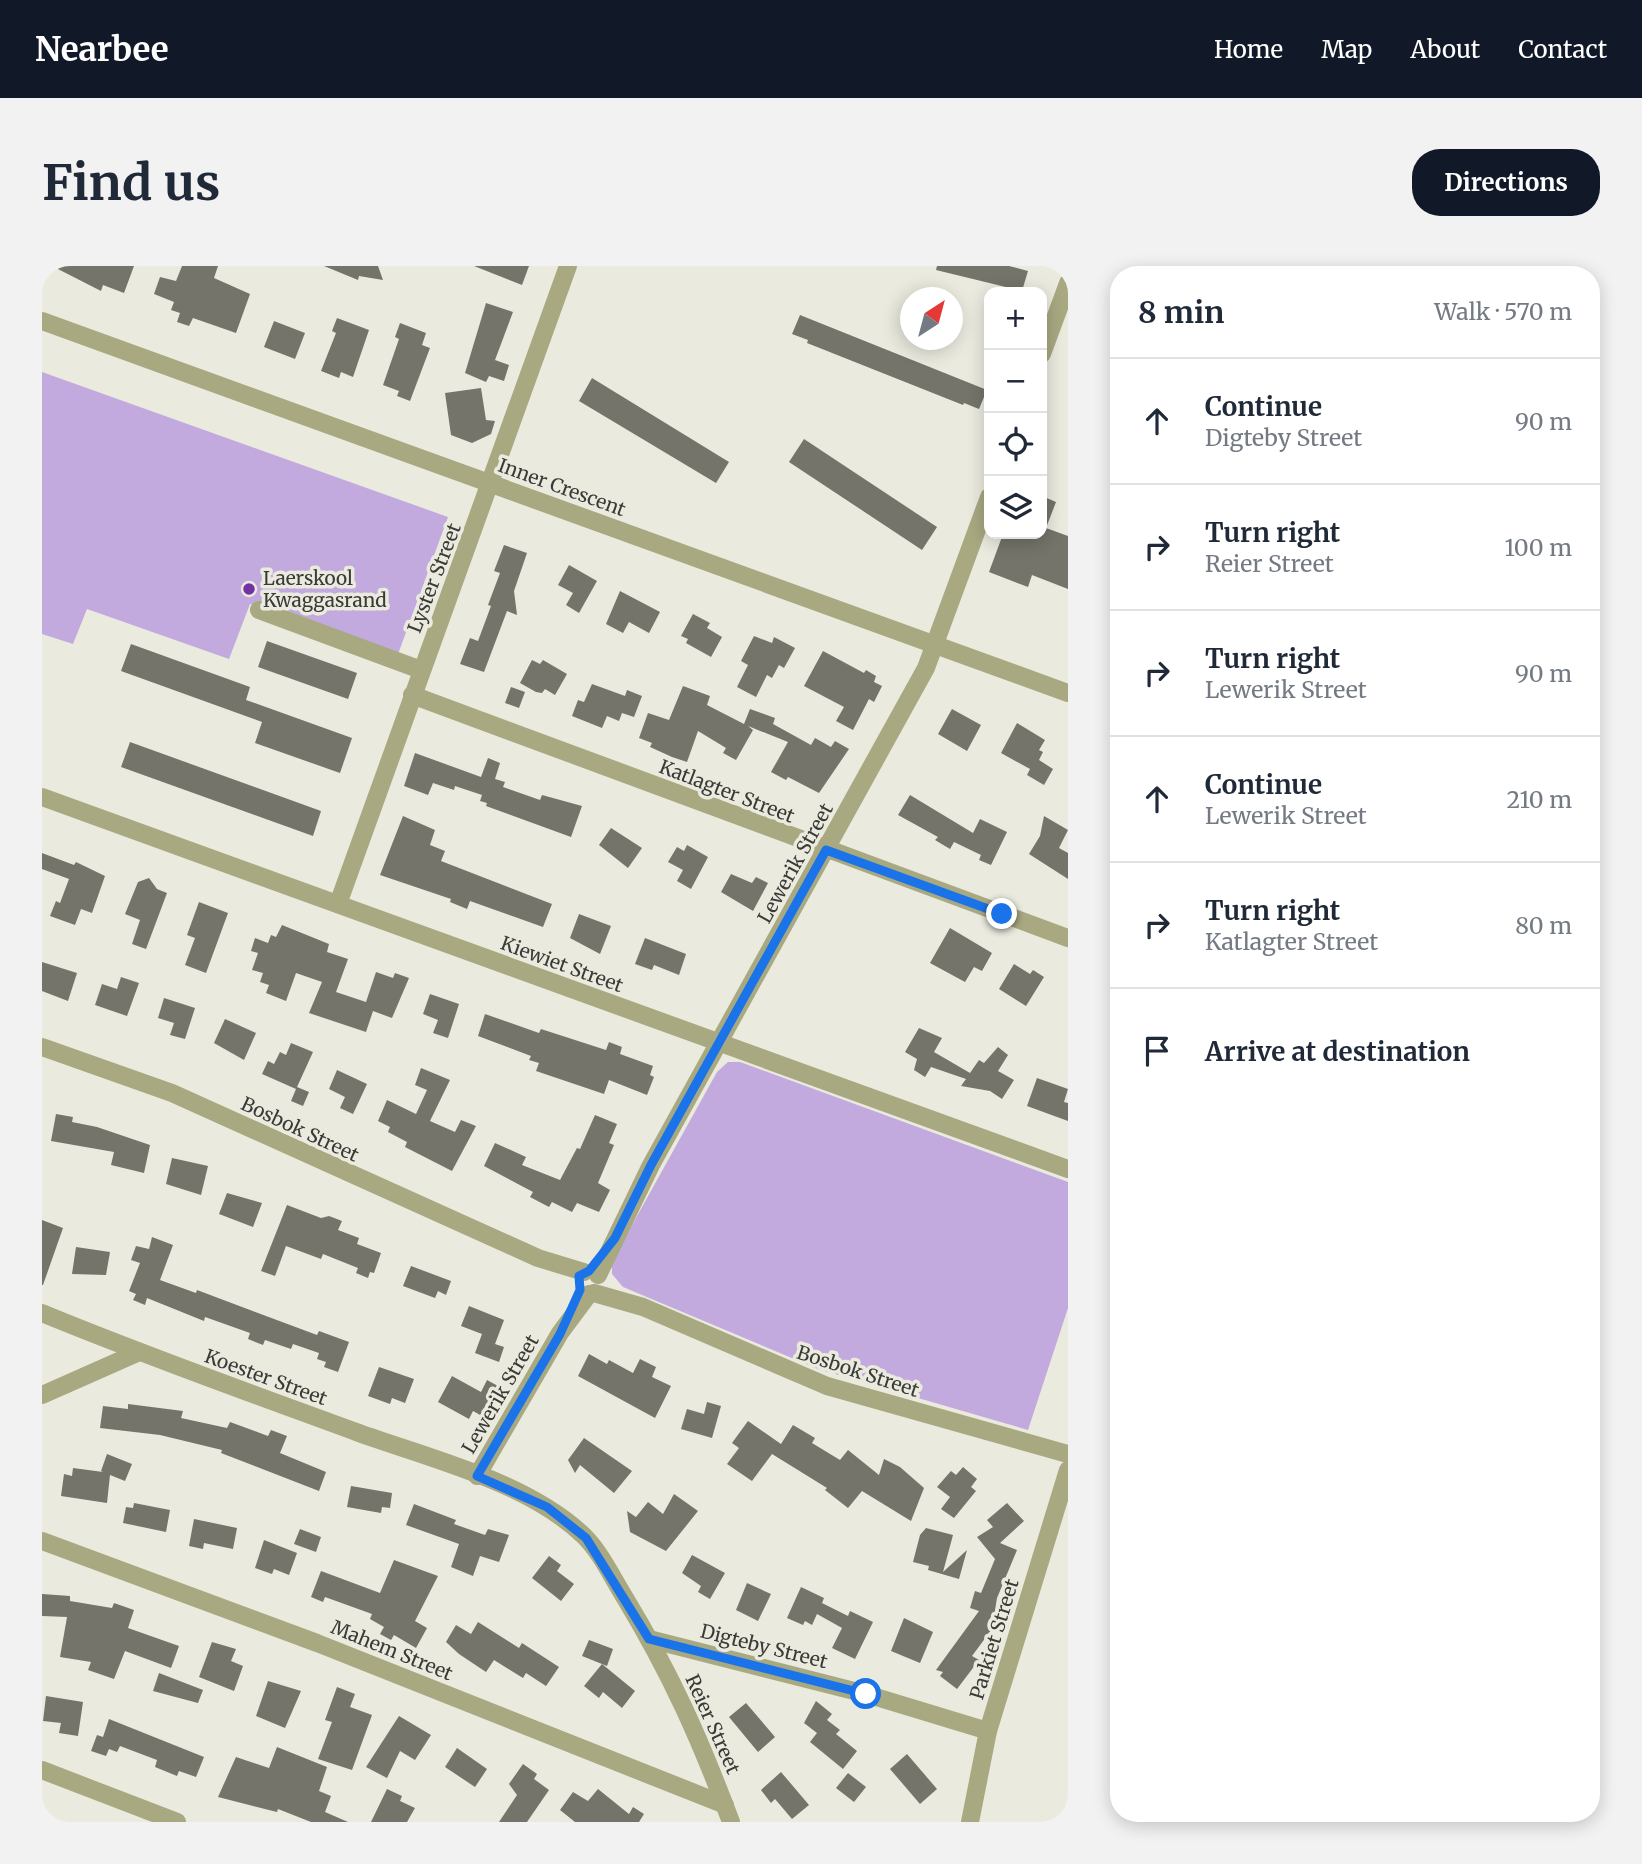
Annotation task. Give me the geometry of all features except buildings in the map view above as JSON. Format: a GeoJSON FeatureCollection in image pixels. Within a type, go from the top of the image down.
{"type":"FeatureCollection","features":[{"type":"Feature","properties":{"kind":"street","name":"Lyster Street"},"geometry":{"type":"LineString","coordinates":[[338,904],[421,670],[492,484],[568,266]]}},
{"type":"Feature","properties":{"kind":"street"},"geometry":{"type":"LineString","coordinates":[[1043,350],[1068,283]]}},
{"type":"Feature","properties":{"kind":"street","name":"Inner Crescent"},"geometry":{"type":"LineString","coordinates":[[42,321],[1068,693]]}},
{"type":"Feature","properties":{"kind":"street","name":"Lewerik Street"},"geometry":{"type":"LineString","coordinates":[[477,1476],[615,1238],[936,645],[984,512]]}},
{"type":"Feature","properties":{"kind":"street"},"geometry":{"type":"LineString","coordinates":[[259,610],[421,670]]}},
{"type":"Feature","properties":{"kind":"street","name":"Katlagter Street"},"geometry":{"type":"LineString","coordinates":[[412,695],[1068,938]]}},
{"type":"Feature","properties":{"kind":"street","name":"Kiewiet Street"},"geometry":{"type":"LineString","coordinates":[[42,797],[1068,1169]]}},
{"type":"Feature","properties":{"kind":"street","name":"Bosbok Street"},"geometry":{"type":"LineString","coordinates":[[42,1047],[172,1093],[809,1380],[1068,1454]]}},
{"type":"Feature","properties":{"kind":"street","name":"Koester Street"},"geometry":{"type":"LineString","coordinates":[[42,1313],[137,1353],[477,1476]]}},
{"type":"Feature","properties":{"kind":"street"},"geometry":{"type":"LineString","coordinates":[[42,1395],[137,1353]]}},
{"type":"Feature","properties":{"kind":"street","name":"Parkiet Street"},"geometry":{"type":"LineString","coordinates":[[970,1822],[988,1731],[1068,1470]]}},
{"type":"Feature","properties":{"kind":"street","name":"Reier Street"},"geometry":{"type":"LineString","coordinates":[[477,1476],[547,1507],[586,1538],[649,1639],[692,1721],[731,1822]]}},
{"type":"Feature","properties":{"kind":"street","name":"Mahem Street"},"geometry":{"type":"LineString","coordinates":[[42,1541],[317,1643],[724,1805]]}},
{"type":"Feature","properties":{"kind":"street","name":"Digteby Street"},"geometry":{"type":"LineString","coordinates":[[649,1639],[866,1694],[988,1731]]}},
{"type":"Feature","properties":{"kind":"street"},"geometry":{"type":"LineString","coordinates":[[42,1770],[177,1822]]}},
{"type":"Feature","properties":{"kind":"shaded area"},"geometry":{"type":"Polygon","coordinates":[[[42,372],[448,517],[397,657],[250,604],[229,659],[87,609],[73,644],[42,634],[42,372]]]}},
{"type":"Feature","properties":{"kind":"shaded area"},"geometry":{"type":"Polygon","coordinates":[[[728,1062],[740,1062],[1068,1182],[1068,1308],[1028,1430],[818,1369],[623,1287],[612,1274],[612,1261],[717,1072],[728,1062]]]}},
{"type":"Feature","properties":{"kind":"place","name":"Laerskool Kwaggasrand"},"geometry":{"type":"Point","coordinates":[249,589]}},
{"type":"Feature","properties":{"kind":"route"},"geometry":{"type":"LineString","coordinates":[[866,1694],[649,1639],[586,1538],[547,1507],[477,1476],[560,1334],[580,1290],[579,1276],[589,1271],[615,1238],[651,1165],[826,850],[1002,914]]}}]}
